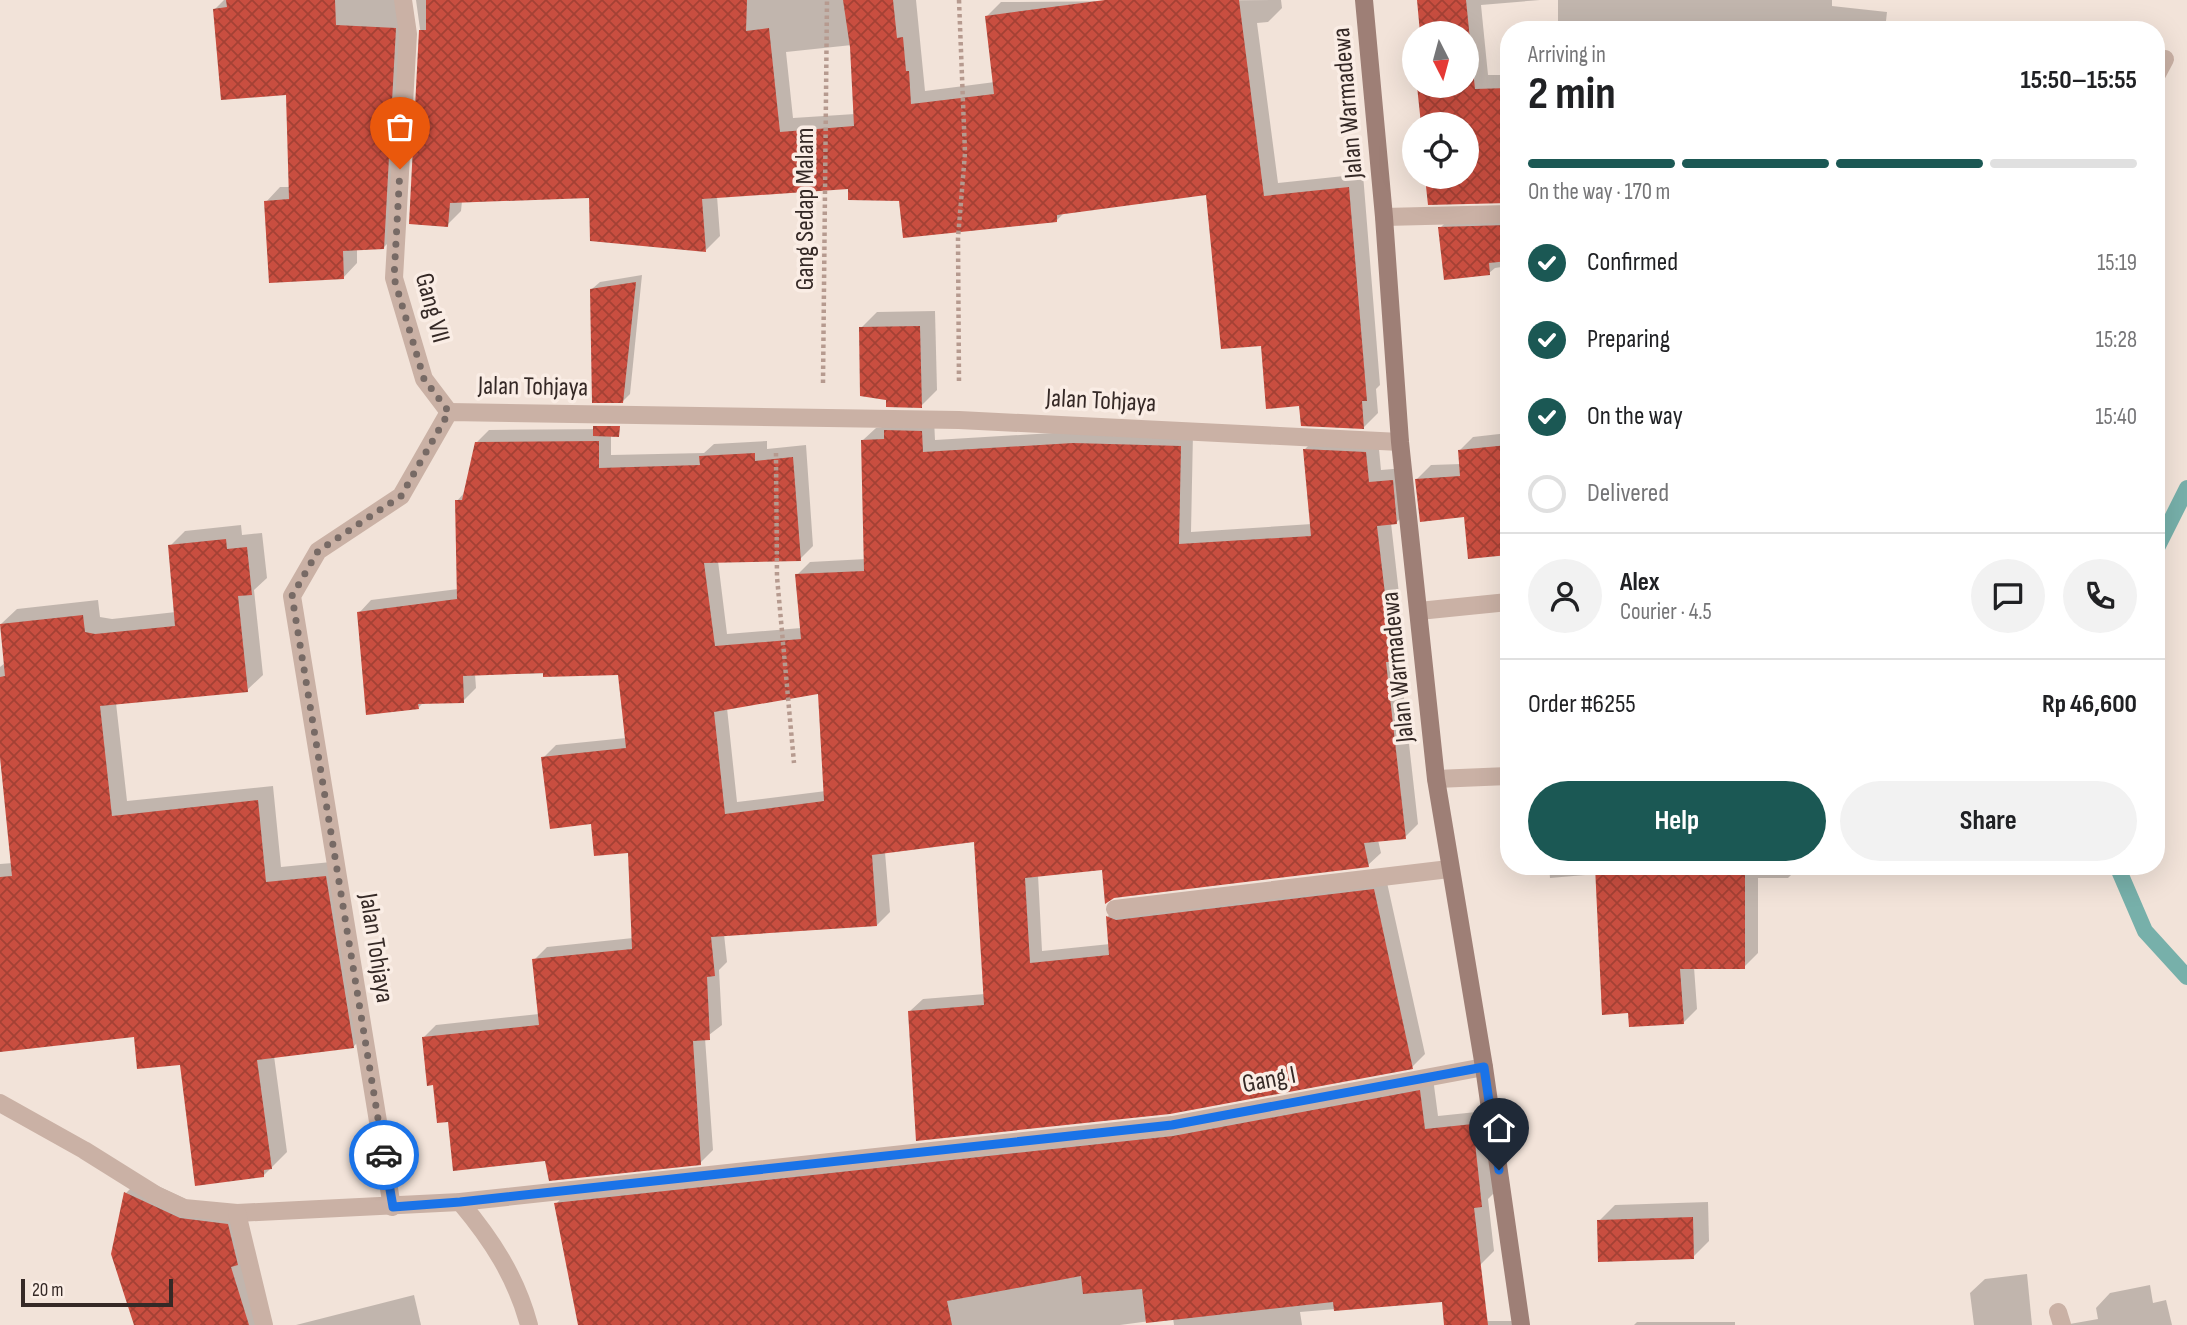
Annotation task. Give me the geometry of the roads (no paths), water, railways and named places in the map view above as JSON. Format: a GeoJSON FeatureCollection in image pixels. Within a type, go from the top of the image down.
{"type":"FeatureCollection","features":[{"type":"Feature","properties":{"kind":"street","name":"Gang VII"},"geometry":{"type":"LineString","coordinates":[[402,0],[408,34],[394,278],[424,379],[449,412]]}},
{"type":"Feature","properties":{"kind":"street","name":"Jalan Warmadewa"},"geometry":{"type":"LineString","coordinates":[[1364,0],[1384,217],[1400,442],[1436,779],[1484,1067],[1521,1325]]}},
{"type":"Feature","properties":{"kind":"street"},"geometry":{"type":"LineString","coordinates":[[1384,217],[1500,214]]}},
{"type":"Feature","properties":{"kind":"street","name":"Jalan Tohjaya"},"geometry":{"type":"LineString","coordinates":[[393,1207],[292,596],[318,551],[401,496],[449,412],[959,420],[1400,442]]}},
{"type":"Feature","properties":{"kind":"street"},"geometry":{"type":"LineString","coordinates":[[1419,611],[1500,603]]}},
{"type":"Feature","properties":{"kind":"street"},"geometry":{"type":"LineString","coordinates":[[1436,779],[1500,776]]}},
{"type":"Feature","properties":{"kind":"street"},"geometry":{"type":"LineString","coordinates":[[1115,909],[1449,869]]}},
{"type":"Feature","properties":{"kind":"street","name":"Gang I"},"geometry":{"type":"LineString","coordinates":[[0,1102],[156,1195],[184,1208],[237,1213],[460,1202],[1172,1125],[1484,1067]]}},
{"type":"Feature","properties":{"kind":"street"},"geometry":{"type":"LineString","coordinates":[[460,1202],[485,1231],[508,1267],[529,1325]]}},
{"type":"Feature","properties":{"kind":"street"},"geometry":{"type":"LineString","coordinates":[[237,1213],[264,1325]]}},
{"type":"Feature","properties":{"kind":"waterway"},"geometry":{"type":"LineString","coordinates":[[2165,532],[2187,488]]}},
{"type":"Feature","properties":{"kind":"waterway"},"geometry":{"type":"LineString","coordinates":[[2121,875],[2145,931],[2187,977]]}}]}
